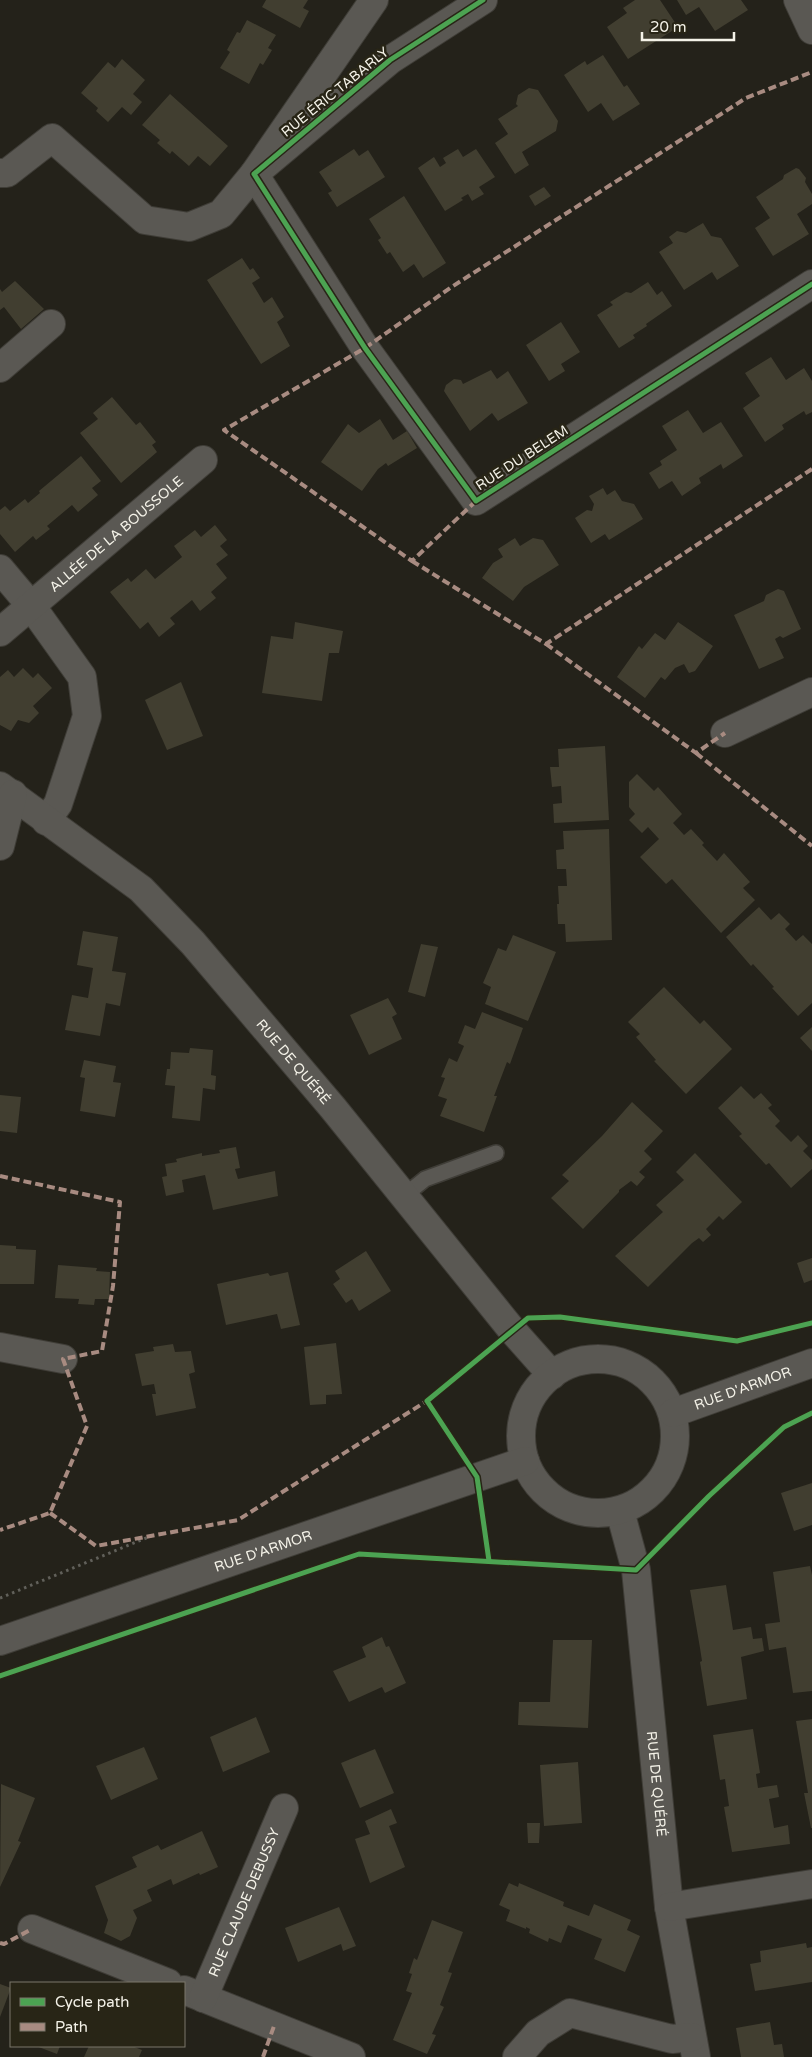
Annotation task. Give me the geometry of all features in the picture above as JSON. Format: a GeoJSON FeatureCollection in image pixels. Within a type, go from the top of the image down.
{"type":"FeatureCollection","features":[{"type":"Feature","properties":{"kind":"street"},"geometry":{"type":"LineString","coordinates":[[0,173],[6,173],[52,138],[145,220],[188,227],[222,214],[254,174],[374,0]]}},
{"type":"Feature","properties":{"kind":"street","name":"RUE ÉRIC TABARLY"},"geometry":{"type":"LineString","coordinates":[[254,174],[390,60],[483,0]]}},
{"type":"Feature","properties":{"kind":"street"},"geometry":{"type":"LineString","coordinates":[[798,0],[812,30]]}},
{"type":"Feature","properties":{"kind":"street","name":"RUE DU BELEM"},"geometry":{"type":"LineString","coordinates":[[254,174],[365,348],[476,501],[812,284]]}},
{"type":"Feature","properties":{"kind":"street"},"geometry":{"type":"LineString","coordinates":[[0,368],[51,324]]}},
{"type":"Feature","properties":{"kind":"street","name":"ALLÉE DE LA BOUSSOLE"},"geometry":{"type":"LineString","coordinates":[[0,632],[32,607],[203,460]]}},
{"type":"Feature","properties":{"kind":"street"},"geometry":{"type":"LineString","coordinates":[[0,569],[32,607],[82,677],[87,716],[58,804],[46,821]]}},
{"type":"Feature","properties":{"kind":"street"},"geometry":{"type":"LineString","coordinates":[[725,733],[812,692]]}},
{"type":"Feature","properties":{"kind":"street"},"geometry":{"type":"LineString","coordinates":[[0,846],[6,790]]}},
{"type":"Feature","properties":{"kind":"street","name":"RUE DE QUÉRÉ"},"geometry":{"type":"LineString","coordinates":[[6,790],[46,821],[141,888],[193,943],[333,1108],[512,1330],[552,1375]]}},
{"type":"Feature","properties":{"kind":"street"},"geometry":{"type":"LineString","coordinates":[[0,1347],[63,1359]]}},
{"type":"Feature","properties":{"kind":"street"},"geometry":{"type":"LineString","coordinates":[[598,1359],[622,1363],[644,1374],[662,1391],[673,1413],[676,1437],[672,1461],[660,1483],[642,1500],[620,1511],[597,1514],[573,1509],[552,1499],[536,1482],[525,1461],[521,1438],[524,1413],[535,1392],[552,1375],[573,1363],[598,1359]]}},
{"type":"Feature","properties":{"kind":"street","name":"RUE D'ARMOR"},"geometry":{"type":"LineString","coordinates":[[673,1413],[812,1363]]}},
{"type":"Feature","properties":{"kind":"street","name":"RUE D'ARMOR"},"geometry":{"type":"LineString","coordinates":[[0,1641],[525,1461]]}},
{"type":"Feature","properties":{"kind":"street","name":"RUE DE QUÉRÉ"},"geometry":{"type":"LineString","coordinates":[[620,1511],[636,1570],[669,1907],[694,2047]]}},
{"type":"Feature","properties":{"kind":"street","name":"RUE CLAUDE DEBUSSY"},"geometry":{"type":"LineString","coordinates":[[284,1808],[193,1994],[351,2057]]}},
{"type":"Feature","properties":{"kind":"street"},"geometry":{"type":"LineString","coordinates":[[669,1907],[812,1884]]}},
{"type":"Feature","properties":{"kind":"street"},"geometry":{"type":"LineString","coordinates":[[32,1929],[165,1982]]}},
{"type":"Feature","properties":{"kind":"street"},"geometry":{"type":"LineString","coordinates":[[517,2057],[538,2033],[570,2013],[672,2039],[694,2047]]}},
{"type":"Feature","properties":{"kind":"lane"},"geometry":{"type":"LineString","coordinates":[[404,1196],[425,1179],[496,1153]]}},
{"type":"Feature","properties":{"kind":"path"},"geometry":{"type":"LineString","coordinates":[[0,1598],[151,1536]]}},
{"type":"Feature","properties":{"kind":"building"},"geometry":{"type":"Polygon","coordinates":[[[266,0],[308,0],[303,8],[309,11],[300,28],[262,7],[266,0]]]}},
{"type":"Feature","properties":{"kind":"building"},"geometry":{"type":"Polygon","coordinates":[[[635,0],[660,0],[678,27],[628,59],[607,27],[627,13],[623,8],[635,0]]]}},
{"type":"Feature","properties":{"kind":"building"},"geometry":{"type":"Polygon","coordinates":[[[677,0],[741,0],[748,10],[715,31],[699,7],[686,15],[677,0]]]}},
{"type":"Feature","properties":{"kind":"building"},"geometry":{"type":"Polygon","coordinates":[[[247,20],[276,35],[268,48],[272,50],[263,65],[260,63],[249,84],[220,68],[230,52],[227,50],[237,32],[240,33],[247,20]]]}},
{"type":"Feature","properties":{"kind":"building"},"geometry":{"type":"Polygon","coordinates":[[[603,55],[624,87],[627,85],[640,104],[613,121],[601,103],[588,112],[564,75],[585,61],[587,65],[603,55]]]}},
{"type":"Feature","properties":{"kind":"building"},"geometry":{"type":"Polygon","coordinates":[[[122,59],[145,80],[133,94],[142,102],[131,115],[122,107],[108,122],[96,111],[98,108],[81,93],[108,62],[115,68],[122,59]]]}},
{"type":"Feature","properties":{"kind":"building"},"geometry":{"type":"Polygon","coordinates":[[[529,88],[538,90],[558,121],[556,131],[522,152],[529,165],[515,174],[495,143],[508,134],[498,119],[518,106],[516,104],[518,95],[529,88]]]}},
{"type":"Feature","properties":{"kind":"building"},"geometry":{"type":"Polygon","coordinates":[[[170,94],[228,146],[210,166],[198,156],[189,166],[172,151],[170,154],[157,143],[160,140],[142,125],[170,94]]]}},
{"type":"Feature","properties":{"kind":"building"},"geometry":{"type":"Polygon","coordinates":[[[354,149],[359,156],[368,150],[385,177],[337,207],[328,193],[332,191],[319,172],[354,149]]]}},
{"type":"Feature","properties":{"kind":"building"},"geometry":{"type":"Polygon","coordinates":[[[458,149],[463,157],[476,149],[495,177],[479,187],[484,194],[472,201],[468,194],[461,198],[463,200],[445,211],[418,168],[434,157],[440,167],[446,163],[443,158],[458,149]]]}},
{"type":"Feature","properties":{"kind":"building"},"geometry":{"type":"Polygon","coordinates":[[[796,168],[806,178],[805,182],[812,194],[812,204],[797,214],[809,234],[773,256],[755,228],[770,218],[756,197],[796,168]]]}},
{"type":"Feature","properties":{"kind":"building"},"geometry":{"type":"Polygon","coordinates":[[[544,187],[551,196],[535,206],[529,196],[544,187]]]}},
{"type":"Feature","properties":{"kind":"building"},"geometry":{"type":"Polygon","coordinates":[[[404,196],[446,263],[423,278],[414,264],[403,272],[390,252],[387,254],[378,240],[381,238],[369,219],[404,196]]]}},
{"type":"Feature","properties":{"kind":"building"},"geometry":{"type":"Polygon","coordinates":[[[703,223],[711,236],[721,238],[739,266],[717,280],[712,272],[684,290],[659,252],[673,243],[669,237],[677,231],[686,233],[703,223]]]}},
{"type":"Feature","properties":{"kind":"building"},"geometry":{"type":"Polygon","coordinates":[[[242,258],[250,270],[253,268],[260,278],[252,283],[264,303],[272,297],[284,317],[277,322],[290,346],[261,364],[207,280],[242,258]]]}},
{"type":"Feature","properties":{"kind":"building"},"geometry":{"type":"Polygon","coordinates":[[[15,281],[44,309],[21,329],[4,307],[0,310],[0,289],[2,292],[15,281]]]}},
{"type":"Feature","properties":{"kind":"building"},"geometry":{"type":"Polygon","coordinates":[[[648,282],[657,295],[662,291],[672,306],[633,335],[635,338],[619,348],[597,315],[613,305],[610,302],[626,292],[631,293],[648,282]]]}},
{"type":"Feature","properties":{"kind":"building"},"geometry":{"type":"Polygon","coordinates":[[[561,322],[580,352],[561,364],[565,371],[549,381],[526,345],[561,322]]]}},
{"type":"Feature","properties":{"kind":"building"},"geometry":{"type":"Polygon","coordinates":[[[771,357],[786,380],[804,368],[812,381],[812,412],[806,415],[804,411],[782,425],[784,429],[765,442],[743,408],[760,396],[745,373],[771,357]]]}},
{"type":"Feature","properties":{"kind":"building"},"geometry":{"type":"Polygon","coordinates":[[[491,370],[497,379],[508,371],[528,403],[498,421],[492,413],[470,431],[444,391],[446,385],[454,379],[461,380],[463,384],[491,370]]]}},
{"type":"Feature","properties":{"kind":"building"},"geometry":{"type":"Polygon","coordinates":[[[112,397],[136,425],[140,422],[156,442],[152,445],[157,452],[121,483],[80,433],[98,419],[93,413],[112,397]]]}},
{"type":"Feature","properties":{"kind":"building"},"geometry":{"type":"Polygon","coordinates":[[[688,410],[703,433],[721,422],[743,456],[723,469],[721,464],[699,478],[701,483],[682,496],[672,481],[659,489],[649,473],[662,465],[660,461],[677,450],[662,426],[688,410]]]}},
{"type":"Feature","properties":{"kind":"building"},"geometry":{"type":"Polygon","coordinates":[[[380,419],[393,440],[407,431],[417,448],[388,466],[386,463],[378,469],[362,491],[321,462],[348,424],[359,433],[380,419]]]}},
{"type":"Feature","properties":{"kind":"building"},"geometry":{"type":"Polygon","coordinates":[[[81,456],[101,481],[92,488],[98,495],[78,512],[72,505],[47,526],[50,529],[36,540],[33,536],[15,552],[0,534],[0,510],[5,506],[10,511],[25,499],[28,503],[40,493],[39,491],[81,456]]]}},
{"type":"Feature","properties":{"kind":"building"},"geometry":{"type":"Polygon","coordinates":[[[603,488],[607,495],[615,490],[622,501],[634,504],[643,519],[609,540],[605,534],[591,543],[575,518],[587,510],[592,511],[594,504],[589,496],[603,488]]]}},
{"type":"Feature","properties":{"kind":"building"},"geometry":{"type":"Polygon","coordinates":[[[215,525],[227,540],[220,546],[228,555],[216,564],[227,578],[211,592],[216,598],[200,611],[192,600],[170,618],[175,624],[159,637],[148,622],[140,629],[110,592],[128,578],[131,582],[146,569],[155,579],[182,557],[174,546],[195,530],[201,537],[215,525]]]}},
{"type":"Feature","properties":{"kind":"building"},"geometry":{"type":"Polygon","coordinates":[[[515,538],[520,546],[533,538],[543,540],[559,565],[524,587],[513,601],[482,578],[493,563],[503,557],[498,549],[515,538]]]}},
{"type":"Feature","properties":{"kind":"building"},"geometry":{"type":"Polygon","coordinates":[[[778,589],[784,591],[801,629],[783,638],[780,636],[775,639],[784,658],[759,669],[734,615],[764,601],[766,595],[778,589]]]}},
{"type":"Feature","properties":{"kind":"building"},"geometry":{"type":"Polygon","coordinates":[[[295,622],[343,631],[339,653],[329,653],[322,701],[262,693],[271,636],[293,639],[295,622]]]}},
{"type":"Feature","properties":{"kind":"building"},"geometry":{"type":"Polygon","coordinates":[[[678,622],[713,646],[695,671],[689,673],[684,664],[675,668],[665,680],[661,677],[645,698],[617,677],[639,646],[642,649],[655,633],[665,640],[678,622]]]}},
{"type":"Feature","properties":{"kind":"building"},"geometry":{"type":"Polygon","coordinates":[[[23,668],[33,678],[38,673],[52,688],[33,706],[39,713],[29,723],[18,720],[11,731],[0,725],[0,677],[8,670],[14,677],[23,668]]]}},
{"type":"Feature","properties":{"kind":"building"},"geometry":{"type":"Polygon","coordinates":[[[181,682],[203,736],[167,750],[145,700],[181,682]]]}},
{"type":"Feature","properties":{"kind":"building"},"geometry":{"type":"Polygon","coordinates":[[[605,746],[609,820],[554,823],[553,804],[562,803],[561,786],[552,787],[550,767],[559,767],[558,749],[605,746]]]}},
{"type":"Feature","properties":{"kind":"building"},"geometry":{"type":"Polygon","coordinates":[[[637,774],[654,791],[658,787],[682,814],[673,823],[684,835],[691,829],[704,843],[702,845],[717,861],[724,853],[750,882],[743,888],[755,900],[721,933],[672,879],[666,884],[640,857],[659,839],[648,827],[642,833],[629,820],[635,814],[629,807],[629,782],[637,774]]]}},
{"type":"Feature","properties":{"kind":"building"},"geometry":{"type":"Polygon","coordinates":[[[609,829],[612,940],[566,942],[565,924],[558,924],[557,904],[559,904],[558,886],[567,886],[566,869],[557,869],[556,850],[564,849],[563,831],[609,829]]]}},
{"type":"Feature","properties":{"kind":"building"},"geometry":{"type":"Polygon","coordinates":[[[759,907],[771,920],[779,913],[790,924],[785,929],[796,941],[803,935],[812,944],[812,1003],[798,1016],[772,988],[774,987],[753,964],[751,966],[726,937],[759,907]]]}},
{"type":"Feature","properties":{"kind":"building"},"geometry":{"type":"Polygon","coordinates":[[[83,931],[118,937],[112,971],[126,973],[120,1006],[106,1003],[100,1036],[65,1030],[72,995],[88,998],[93,968],[77,965],[83,931]]]}},
{"type":"Feature","properties":{"kind":"building"},"geometry":{"type":"Polygon","coordinates":[[[513,935],[556,952],[528,1021],[485,1004],[491,987],[483,983],[498,948],[506,951],[513,935]]]}},
{"type":"Feature","properties":{"kind":"building"},"geometry":{"type":"Polygon","coordinates":[[[421,944],[438,947],[425,997],[408,992],[421,944]]]}},
{"type":"Feature","properties":{"kind":"building"},"geometry":{"type":"Polygon","coordinates":[[[664,987],[700,1024],[704,1020],[732,1049],[686,1094],[654,1061],[656,1060],[636,1037],[640,1034],[628,1022],[664,987]]]}},
{"type":"Feature","properties":{"kind":"building"},"geometry":{"type":"Polygon","coordinates":[[[388,998],[397,1014],[392,1017],[402,1039],[369,1055],[350,1015],[388,998]]]}},
{"type":"Feature","properties":{"kind":"building"},"geometry":{"type":"Polygon","coordinates":[[[482,1012],[523,1028],[510,1064],[507,1062],[494,1096],[497,1096],[484,1132],[440,1116],[447,1099],[438,1096],[445,1078],[441,1077],[449,1058],[457,1062],[464,1046],[458,1043],[465,1025],[475,1029],[482,1012]]]}},
{"type":"Feature","properties":{"kind":"building"},"geometry":{"type":"Polygon","coordinates":[[[812,1027],[812,1051],[800,1038],[812,1027]]]}},
{"type":"Feature","properties":{"kind":"building"},"geometry":{"type":"Polygon","coordinates":[[[190,1048],[213,1050],[211,1075],[216,1076],[215,1090],[203,1088],[200,1121],[172,1118],[175,1086],[165,1085],[167,1069],[170,1069],[171,1052],[189,1053],[190,1048]]]}},
{"type":"Feature","properties":{"kind":"building"},"geometry":{"type":"Polygon","coordinates":[[[84,1060],[116,1066],[113,1082],[121,1083],[115,1117],[80,1111],[85,1078],[80,1077],[84,1060]]]}},
{"type":"Feature","properties":{"kind":"building"},"geometry":{"type":"Polygon","coordinates":[[[741,1086],[754,1099],[761,1093],[772,1105],[768,1108],[780,1121],[775,1126],[791,1142],[798,1135],[808,1146],[803,1151],[812,1160],[812,1169],[791,1188],[769,1163],[766,1165],[739,1136],[742,1134],[718,1108],[741,1086]]]}},
{"type":"Feature","properties":{"kind":"building"},"geometry":{"type":"Polygon","coordinates":[[[0,1095],[21,1097],[17,1133],[0,1131],[0,1095]]]}},
{"type":"Feature","properties":{"kind":"building"},"geometry":{"type":"Polygon","coordinates":[[[632,1102],[663,1131],[644,1151],[652,1159],[639,1172],[645,1177],[637,1186],[631,1181],[619,1190],[583,1229],[551,1198],[569,1181],[562,1175],[602,1136],[632,1102]]]}},
{"type":"Feature","properties":{"kind":"building"},"geometry":{"type":"Polygon","coordinates":[[[236,1147],[240,1168],[235,1169],[238,1179],[275,1171],[278,1196],[213,1210],[205,1175],[182,1180],[184,1192],[166,1196],[162,1177],[167,1176],[165,1164],[177,1162],[176,1159],[202,1153],[202,1156],[220,1153],[219,1150],[236,1147]]]}},
{"type":"Feature","properties":{"kind":"building"},"geometry":{"type":"Polygon","coordinates":[[[695,1153],[742,1202],[723,1220],[719,1216],[706,1229],[711,1235],[703,1242],[699,1238],[692,1243],[648,1287],[615,1256],[663,1212],[656,1205],[684,1180],[676,1172],[695,1153]]]}},
{"type":"Feature","properties":{"kind":"building"},"geometry":{"type":"Polygon","coordinates":[[[0,1245],[16,1246],[16,1249],[36,1250],[34,1284],[0,1284],[0,1245]]]}},
{"type":"Feature","properties":{"kind":"building"},"geometry":{"type":"Polygon","coordinates":[[[366,1251],[391,1291],[359,1311],[352,1299],[346,1303],[333,1284],[340,1279],[335,1271],[366,1251]]]}},
{"type":"Feature","properties":{"kind":"building"},"geometry":{"type":"Polygon","coordinates":[[[812,1258],[812,1280],[804,1283],[797,1263],[812,1258]]]}},
{"type":"Feature","properties":{"kind":"building"},"geometry":{"type":"Polygon","coordinates":[[[58,1265],[97,1268],[96,1271],[110,1272],[109,1299],[95,1299],[94,1305],[78,1304],[79,1299],[55,1298],[58,1265]]]}},
{"type":"Feature","properties":{"kind":"building"},"geometry":{"type":"Polygon","coordinates":[[[288,1272],[300,1325],[281,1329],[277,1314],[226,1325],[217,1284],[268,1273],[270,1276],[288,1272]]]}},
{"type":"Feature","properties":{"kind":"building"},"geometry":{"type":"Polygon","coordinates":[[[336,1343],[342,1394],[326,1395],[326,1404],[310,1405],[304,1347],[336,1343]]]}},
{"type":"Feature","properties":{"kind":"building"},"geometry":{"type":"Polygon","coordinates":[[[173,1344],[175,1352],[191,1351],[195,1372],[189,1374],[196,1408],[156,1416],[152,1394],[156,1394],[154,1384],[142,1386],[135,1354],[154,1351],[153,1347],[173,1344]]]}},
{"type":"Feature","properties":{"kind":"building"},"geometry":{"type":"Polygon","coordinates":[[[812,1483],[812,1525],[794,1531],[781,1493],[812,1483]]]}},
{"type":"Feature","properties":{"kind":"building"},"geometry":{"type":"Polygon","coordinates":[[[810,1566],[812,1575],[812,1691],[793,1693],[786,1647],[769,1650],[765,1624],[780,1622],[773,1572],[810,1566]]]}},
{"type":"Feature","properties":{"kind":"building"},"geometry":{"type":"Polygon","coordinates":[[[726,1585],[733,1630],[751,1627],[753,1639],[762,1638],[764,1651],[741,1657],[747,1699],[707,1706],[700,1662],[702,1661],[690,1590],[726,1585]]]}},
{"type":"Feature","properties":{"kind":"building"},"geometry":{"type":"Polygon","coordinates":[[[382,1637],[386,1647],[389,1646],[406,1683],[385,1693],[382,1687],[349,1702],[333,1671],[366,1657],[362,1647],[382,1637]]]}},
{"type":"Feature","properties":{"kind":"building"},"geometry":{"type":"Polygon","coordinates":[[[553,1640],[592,1640],[588,1728],[518,1725],[519,1702],[550,1702],[553,1640]]]}},
{"type":"Feature","properties":{"kind":"building"},"geometry":{"type":"Polygon","coordinates":[[[256,1717],[270,1752],[223,1772],[210,1737],[256,1717]]]}},
{"type":"Feature","properties":{"kind":"building"},"geometry":{"type":"Polygon","coordinates":[[[812,1719],[811,1828],[804,1793],[808,1793],[796,1721],[812,1719]]]}},
{"type":"Feature","properties":{"kind":"building"},"geometry":{"type":"Polygon","coordinates":[[[753,1729],[760,1773],[756,1774],[758,1788],[777,1785],[779,1797],[769,1799],[774,1828],[788,1825],[790,1844],[732,1852],[724,1807],[729,1806],[725,1779],[720,1780],[713,1735],[753,1729]]]}},
{"type":"Feature","properties":{"kind":"building"},"geometry":{"type":"Polygon","coordinates":[[[144,1747],[158,1779],[111,1800],[96,1766],[144,1747]]]}},
{"type":"Feature","properties":{"kind":"building"},"geometry":{"type":"Polygon","coordinates":[[[375,1749],[394,1793],[360,1808],[341,1763],[375,1749]]]}},
{"type":"Feature","properties":{"kind":"building"},"geometry":{"type":"Polygon","coordinates":[[[578,1762],[582,1823],[544,1826],[540,1765],[578,1762]]]}},
{"type":"Feature","properties":{"kind":"building"},"geometry":{"type":"Polygon","coordinates":[[[1,1784],[35,1798],[18,1841],[21,1842],[0,1887],[1,1784]]]}},
{"type":"Feature","properties":{"kind":"building"},"geometry":{"type":"Polygon","coordinates":[[[391,1809],[397,1823],[389,1826],[405,1867],[370,1883],[355,1839],[370,1834],[365,1821],[391,1809]]]}},
{"type":"Feature","properties":{"kind":"building"},"geometry":{"type":"Polygon","coordinates":[[[527,1823],[540,1823],[539,1843],[528,1843],[527,1823]]]}},
{"type":"Feature","properties":{"kind":"building"},"geometry":{"type":"Polygon","coordinates":[[[202,1831],[218,1867],[173,1885],[171,1879],[147,1890],[152,1901],[133,1910],[137,1918],[130,1936],[121,1941],[104,1933],[108,1920],[95,1886],[137,1867],[132,1857],[158,1845],[161,1850],[202,1831]]]}},
{"type":"Feature","properties":{"kind":"building"},"geometry":{"type":"Polygon","coordinates":[[[509,1883],[518,1887],[519,1883],[564,1902],[563,1906],[589,1916],[594,1904],[631,1920],[627,1930],[640,1936],[625,1972],[594,1959],[602,1939],[568,1925],[561,1943],[549,1938],[548,1942],[529,1933],[530,1929],[526,1927],[526,1929],[506,1921],[510,1910],[499,1905],[509,1883]]]}},
{"type":"Feature","properties":{"kind":"building"},"geometry":{"type":"Polygon","coordinates":[[[339,1907],[356,1946],[343,1951],[341,1944],[298,1962],[285,1928],[339,1907]]]}},
{"type":"Feature","properties":{"kind":"building"},"geometry":{"type":"Polygon","coordinates":[[[432,1920],[463,1932],[448,1972],[452,1973],[440,2005],[444,2007],[432,2034],[436,2035],[427,2054],[393,2040],[412,1993],[406,1991],[412,1974],[409,1973],[414,1958],[417,1960],[432,1920]]]}},
{"type":"Feature","properties":{"kind":"building"},"geometry":{"type":"Polygon","coordinates":[[[806,1943],[807,1948],[812,1947],[812,1982],[755,1991],[750,1964],[761,1962],[760,1951],[806,1943]]]}},
{"type":"Feature","properties":{"kind":"building"},"geometry":{"type":"Polygon","coordinates":[[[0,1984],[10,1988],[10,1991],[0,2017],[0,1984]]]}},
{"type":"Feature","properties":{"kind":"building"},"geometry":{"type":"Polygon","coordinates":[[[770,2022],[774,2045],[782,2044],[784,2057],[741,2057],[736,2028],[770,2022]]]}},
{"type":"Feature","properties":{"kind":"building"},"geometry":{"type":"Polygon","coordinates":[[[39,2047],[60,2047],[57,2054],[39,2047]]]}},
{"type":"Feature","properties":{"kind":"building"},"geometry":{"type":"Polygon","coordinates":[[[89,2047],[134,2047],[142,2050],[139,2057],[84,2057],[89,2047]]]}},
{"type":"Feature","properties":{"kind":"marked path"},"geometry":{"type":"LineString","coordinates":[[476,501],[412,561],[224,430],[365,348],[450,288],[746,98],[812,72]]}},
{"type":"Feature","properties":{"kind":"marked path"},"geometry":{"type":"LineString","coordinates":[[412,561],[546,644],[812,469]]}},
{"type":"Feature","properties":{"kind":"marked path"},"geometry":{"type":"LineString","coordinates":[[546,644],[696,753],[725,733]]}},
{"type":"Feature","properties":{"kind":"marked path"},"geometry":{"type":"LineString","coordinates":[[696,753],[812,846]]}},
{"type":"Feature","properties":{"kind":"marked path"},"geometry":{"type":"LineString","coordinates":[[0,1176],[120,1202],[113,1286],[102,1351],[63,1359],[87,1426],[50,1513],[0,1530]]}},
{"type":"Feature","properties":{"kind":"marked path"},"geometry":{"type":"LineString","coordinates":[[50,1513],[96,1546],[238,1520],[430,1399]]}},
{"type":"Feature","properties":{"kind":"marked path"},"geometry":{"type":"LineString","coordinates":[[0,1943],[4,1944],[32,1929]]}},
{"type":"Feature","properties":{"kind":"marked path"},"geometry":{"type":"LineString","coordinates":[[263,2057],[274,2026]]}},
{"type":"Feature","properties":{"kind":"cycle path"},"geometry":{"type":"LineString","coordinates":[[483,0],[390,60],[254,174],[365,348],[476,501],[812,284]]}},
{"type":"Feature","properties":{"kind":"cycle path"},"geometry":{"type":"LineString","coordinates":[[489,1561],[477,1477],[427,1401],[528,1318],[560,1317],[737,1341],[812,1323]]}},
{"type":"Feature","properties":{"kind":"cycle path"},"geometry":{"type":"LineString","coordinates":[[0,1676],[359,1554],[636,1570],[709,1496],[784,1427],[812,1413]]}}]}
